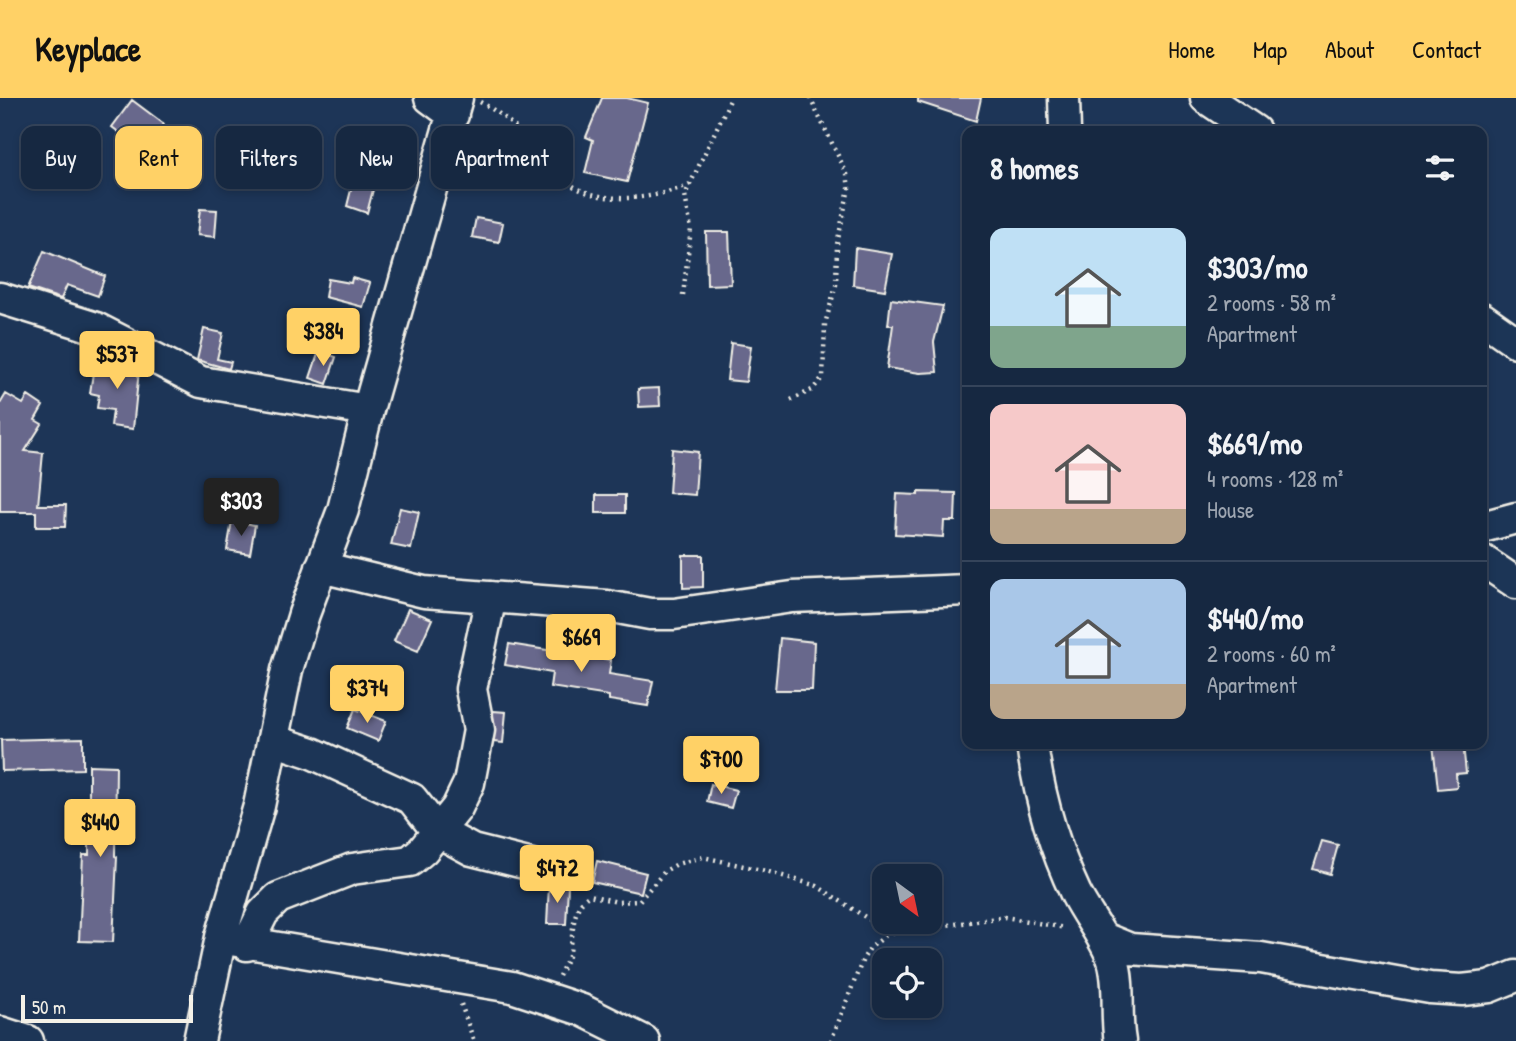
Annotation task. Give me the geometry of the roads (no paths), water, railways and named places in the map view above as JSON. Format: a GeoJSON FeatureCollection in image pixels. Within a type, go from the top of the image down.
{"type":"FeatureCollection","features":[{"type":"Feature","properties":{"kind":"street"},"geometry":{"type":"LineString","coordinates":[[1065,98],[1065,126]]}},
{"type":"Feature","properties":{"kind":"street"},"geometry":{"type":"LineString","coordinates":[[1206,98],[1248,126]]}},
{"type":"Feature","properties":{"kind":"street"},"geometry":{"type":"LineString","coordinates":[[199,1041],[234,941],[287,670],[321,566],[343,510],[453,102]]}},
{"type":"Feature","properties":{"kind":"street"},"geometry":{"type":"LineString","coordinates":[[0,298],[96,328],[201,382],[368,410]]}},
{"type":"Feature","properties":{"kind":"street"},"geometry":{"type":"LineString","coordinates":[[1487,322],[1516,342]]}},
{"type":"Feature","properties":{"kind":"street"},"geometry":{"type":"LineString","coordinates":[[1487,526],[1516,519]]}},
{"type":"Feature","properties":{"kind":"street"},"geometry":{"type":"LineString","coordinates":[[1487,563],[1516,583]]}},
{"type":"Feature","properties":{"kind":"street"},"geometry":{"type":"LineString","coordinates":[[321,566],[424,593],[674,614],[792,597],[962,590]]}},
{"type":"Feature","properties":{"kind":"street"},"geometry":{"type":"LineString","coordinates":[[234,941],[289,891],[352,869],[410,861],[457,808],[469,783],[480,730],[471,690],[491,597]]}},
{"type":"Feature","properties":{"kind":"street"},"geometry":{"type":"LineString","coordinates":[[273,740],[312,753],[412,799],[437,831],[472,850],[536,866]]}},
{"type":"Feature","properties":{"kind":"street"},"geometry":{"type":"LineString","coordinates":[[1033,749],[1039,795],[1054,843],[1077,896],[1103,938],[1113,962],[1117,981],[1120,1041]]}},
{"type":"Feature","properties":{"kind":"street"},"geometry":{"type":"LineString","coordinates":[[1103,938],[1130,949],[1261,958],[1430,988],[1462,990],[1489,987],[1516,976]]}},
{"type":"Feature","properties":{"kind":"street"},"geometry":{"type":"LineString","coordinates":[[234,941],[512,987],[582,1010],[645,1041]]}},
{"type":"Feature","properties":{"kind":"street"},"geometry":{"type":"LineString","coordinates":[[0,1032],[28,1041]]}}]}
